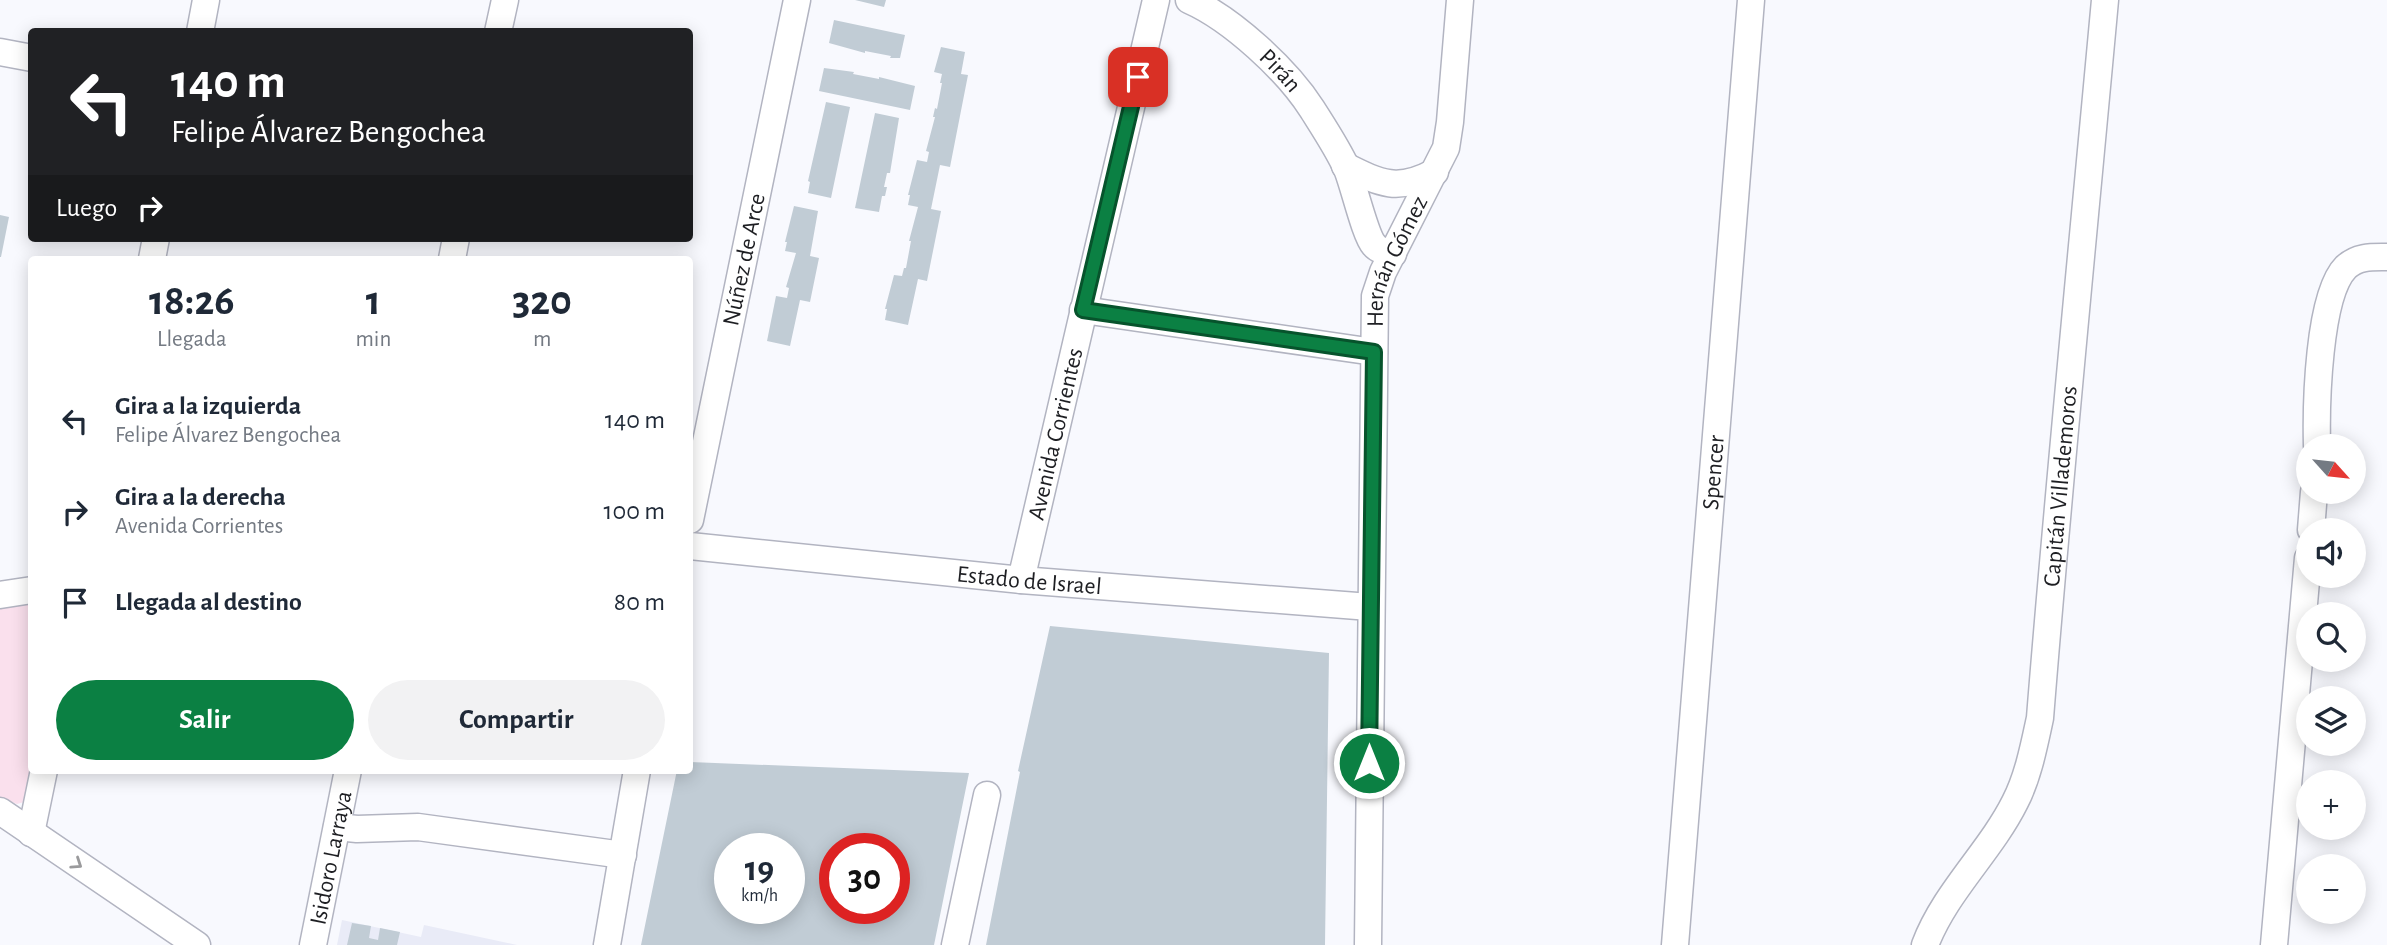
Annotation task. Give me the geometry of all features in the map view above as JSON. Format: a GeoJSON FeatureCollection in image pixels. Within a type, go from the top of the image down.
{"type":"FeatureCollection","features":[{"type":"Feature","properties":{"kind":"street"},"geometry":{"type":"LineString","coordinates":[[201,28],[206,0]]}},
{"type":"Feature","properties":{"kind":"street"},"geometry":{"type":"LineString","coordinates":[[499,28],[505,0]]}},
{"type":"Feature","properties":{"kind":"street","name":"Núñez de Arce"},"geometry":{"type":"LineString","coordinates":[[693,505],[797,0]]}},
{"type":"Feature","properties":{"kind":"street","name":"Avenida Corrientes"},"geometry":{"type":"LineString","coordinates":[[1021,580],[1156,0]]}},
{"type":"Feature","properties":{"kind":"street","name":"Pirán"},"geometry":{"type":"LineString","coordinates":[[1189,0],[1201,5],[1253,42],[1310,106],[1346,166],[1368,236],[1374,246],[1393,254]]}},
{"type":"Feature","properties":{"kind":"street","name":"Hernán Gómez"},"geometry":{"type":"LineString","coordinates":[[1368,945],[1375,296],[1446,148],[1460,0]]}},
{"type":"Feature","properties":{"kind":"street","name":"Spencer"},"geometry":{"type":"LineString","coordinates":[[1675,945],[1751,0]]}},
{"type":"Feature","properties":{"kind":"street","name":"Capitán Villademoros"},"geometry":{"type":"LineString","coordinates":[[1925,945],[1943,910],[2016,800],[2034,746],[2040,718],[2105,0]]}},
{"type":"Feature","properties":{"kind":"street"},"geometry":{"type":"LineString","coordinates":[[0,52],[28,57]]}},
{"type":"Feature","properties":{"kind":"street","name":"Hernán Gómez"},"geometry":{"type":"LineString","coordinates":[[1346,166],[1378,182],[1394,185],[1414,181],[1435,172]]}},
{"type":"Feature","properties":{"kind":"street"},"geometry":{"type":"LineString","coordinates":[[2317,434],[2324,320],[2329,297],[2345,268],[2355,261],[2364,257],[2387,257]]}},
{"type":"Feature","properties":{"kind":"street"},"geometry":{"type":"LineString","coordinates":[[1083,310],[1374,352]]}},
{"type":"Feature","properties":{"kind":"street","name":"Estado de Israel"},"geometry":{"type":"LineString","coordinates":[[693,546],[1021,580],[1370,607]]}},
{"type":"Feature","properties":{"kind":"street"},"geometry":{"type":"LineString","coordinates":[[2274,945],[2305,588]]}},
{"type":"Feature","properties":{"kind":"street"},"geometry":{"type":"LineString","coordinates":[[0,595],[28,591]]}},
{"type":"Feature","properties":{"kind":"street"},"geometry":{"type":"LineString","coordinates":[[31,833],[43,774]]}},
{"type":"Feature","properties":{"kind":"street","name":"Isidoro Larraya"},"geometry":{"type":"LineString","coordinates":[[313,945],[347,774]]}},
{"type":"Feature","properties":{"kind":"street"},"geometry":{"type":"LineString","coordinates":[[607,945],[636,774]]}},
{"type":"Feature","properties":{"kind":"street"},"geometry":{"type":"LineString","coordinates":[[954,945],[987,795]]}},
{"type":"Feature","properties":{"kind":"street"},"geometry":{"type":"LineString","coordinates":[[0,811],[197,945]]}},
{"type":"Feature","properties":{"kind":"street"},"geometry":{"type":"LineString","coordinates":[[337,827],[418,827],[623,855]]}},
{"type":"Feature","properties":{"kind":"street"},"geometry":{"type":"LineString","coordinates":[[590,945],[596,910],[601,904],[615,898]]}},
{"type":"Feature","properties":{"kind":"shaded area"},"geometry":{"type":"Polygon","coordinates":[[[28,597],[28,774],[31,774],[24,802],[17,804],[0,797],[0,602],[28,597]]]}},
{"type":"Feature","properties":{"kind":"shaded area"},"geometry":{"type":"Polygon","coordinates":[[[342,920],[421,937],[424,925],[517,945],[337,945],[342,920]]]}},
{"type":"Feature","properties":{"kind":"building"},"geometry":{"type":"Polygon","coordinates":[[[855,0],[886,0],[884,7],[855,0]]]}},
{"type":"Feature","properties":{"kind":"building"},"geometry":{"type":"Polygon","coordinates":[[[834,20],[905,35],[900,58],[865,53],[829,43],[834,20]]]}},
{"type":"Feature","properties":{"kind":"building"},"geometry":{"type":"Polygon","coordinates":[[[941,47],[965,52],[961,74],[968,75],[950,167],[940,165],[931,209],[941,211],[927,281],[918,279],[908,325],[885,320],[885,309],[894,275],[902,276],[906,268],[909,241],[918,207],[908,205],[908,195],[917,160],[927,162],[929,152],[926,151],[942,83],[942,74],[934,72],[941,47]]]}},
{"type":"Feature","properties":{"kind":"building"},"geometry":{"type":"Polygon","coordinates":[[[824,68],[915,86],[910,110],[819,91],[824,68]]]}},
{"type":"Feature","properties":{"kind":"building"},"geometry":{"type":"Polygon","coordinates":[[[826,102],[850,107],[831,198],[808,193],[808,181],[826,102]]]}},
{"type":"Feature","properties":{"kind":"building"},"geometry":{"type":"Polygon","coordinates":[[[875,113],[899,118],[890,173],[887,173],[884,187],[887,187],[879,212],[855,208],[875,113]]]}},
{"type":"Feature","properties":{"kind":"building"},"geometry":{"type":"Polygon","coordinates":[[[794,206],[818,211],[810,256],[819,258],[810,302],[800,300],[790,346],[767,341],[776,296],[787,298],[789,288],[786,287],[796,253],[785,251],[794,206]]]}},
{"type":"Feature","properties":{"kind":"building"},"geometry":{"type":"Polygon","coordinates":[[[0,215],[9,217],[1,257],[0,257],[0,215]]]}},
{"type":"Feature","properties":{"kind":"building"},"geometry":{"type":"Polygon","coordinates":[[[1050,626],[1329,653],[1325,945],[986,945],[1020,772],[1018,771],[1050,626]]]}},
{"type":"Feature","properties":{"kind":"building"},"geometry":{"type":"Polygon","coordinates":[[[693,762],[969,773],[934,945],[641,945],[676,774],[693,774],[693,762]]]}},
{"type":"Feature","properties":{"kind":"building"},"geometry":{"type":"Polygon","coordinates":[[[352,923],[371,926],[369,938],[378,940],[380,928],[400,932],[397,945],[347,945],[352,923]]]}},
{"type":"Feature","properties":{"kind":"route"},"geometry":{"type":"LineString","coordinates":[[1138,77],[1083,310],[1374,352],[1369,763]]}}]}
